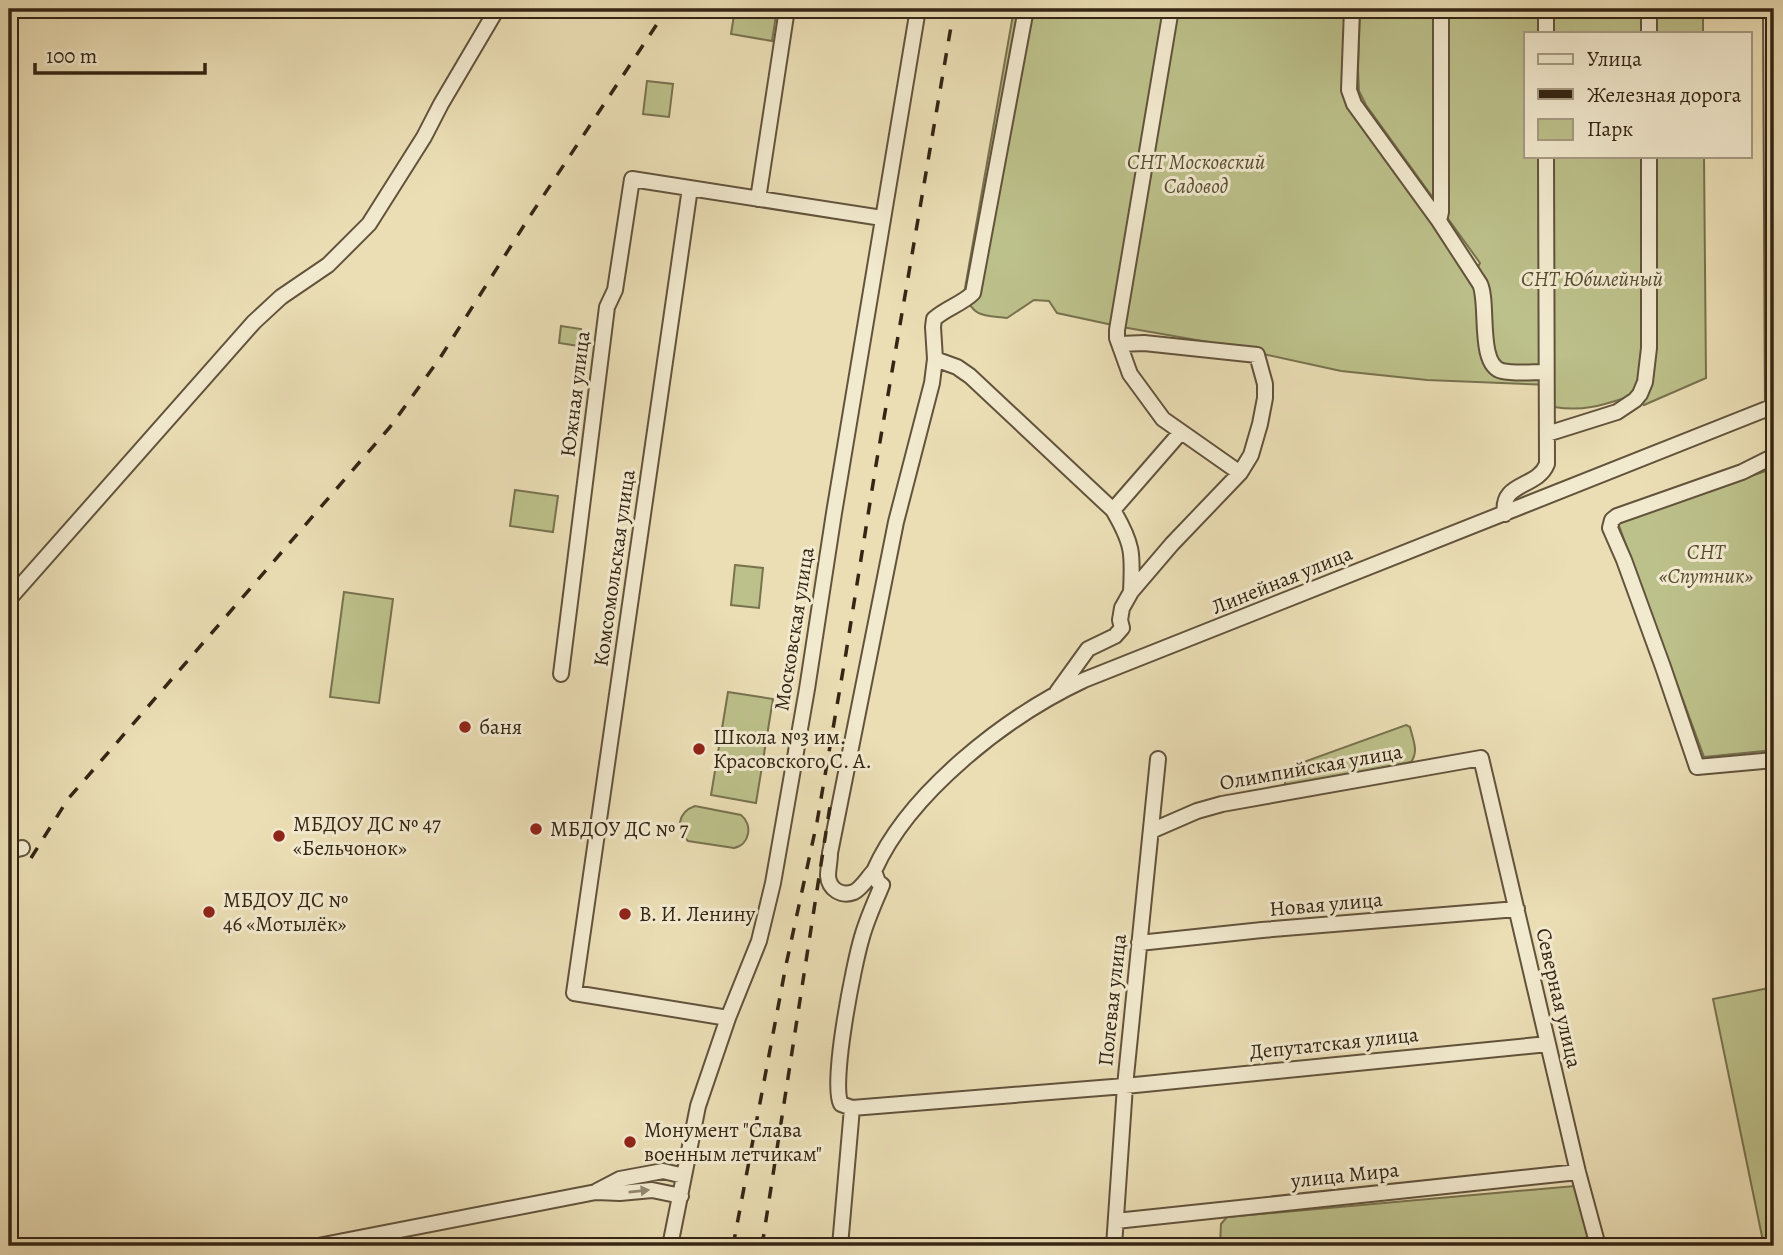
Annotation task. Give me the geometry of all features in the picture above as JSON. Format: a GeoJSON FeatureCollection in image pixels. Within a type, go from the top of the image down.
{"type":"FeatureCollection","features":[{"type":"Feature","properties":{"kind":"street"},"geometry":{"type":"LineString","coordinates":[[9,599],[254,322],[289,291],[328,265],[369,224],[424,137],[497,9]]}},
{"type":"Feature","properties":{"kind":"street"},"geometry":{"type":"LineString","coordinates":[[758,199],[787,9]]}},
{"type":"Feature","properties":{"kind":"street","name":"Московская улица"},"geometry":{"type":"LineString","coordinates":[[670,1246],[698,1106],[727,1018],[759,942],[773,883],[918,9]]}},
{"type":"Feature","properties":{"kind":"street"},"geometry":{"type":"LineString","coordinates":[[840,1246],[852,1108],[841,1104],[837,1098],[838,1080],[855,963],[866,912],[860,898],[832,888],[828,879],[830,853],[896,522],[932,383],[935,359],[934,319],[973,293],[1026,9]]}},
{"type":"Feature","properties":{"kind":"street"},"geometry":{"type":"LineString","coordinates":[[1171,9],[1116,330],[1117,338],[1130,374],[1164,419],[1240,473]]}},
{"type":"Feature","properties":{"kind":"street"},"geometry":{"type":"LineString","coordinates":[[1352,9],[1350,97],[1439,221],[1483,290],[1487,348],[1491,363],[1501,370],[1546,372]]}},
{"type":"Feature","properties":{"kind":"street"},"geometry":{"type":"LineString","coordinates":[[1439,221],[1441,9]]}},
{"type":"Feature","properties":{"kind":"street"},"geometry":{"type":"LineString","coordinates":[[1546,9],[1546,32]]}},
{"type":"Feature","properties":{"kind":"street"},"geometry":{"type":"LineString","coordinates":[[1648,9],[1648,32]]}},
{"type":"Feature","properties":{"kind":"street"},"geometry":{"type":"LineString","coordinates":[[1771,9],[1774,409]]}},
{"type":"Feature","properties":{"kind":"street"},"geometry":{"type":"LineString","coordinates":[[1505,514],[1507,496],[1538,477],[1547,464],[1546,158]]}},
{"type":"Feature","properties":{"kind":"street"},"geometry":{"type":"LineString","coordinates":[[1547,434],[1617,412],[1636,400],[1645,382],[1649,348],[1649,158]]}},
{"type":"Feature","properties":{"kind":"street","name":"Южная улица"},"geometry":{"type":"LineString","coordinates":[[561,674],[607,307],[615,290],[632,179],[690,188]]}},
{"type":"Feature","properties":{"kind":"street"},"geometry":{"type":"LineString","coordinates":[[690,188],[882,218]]}},
{"type":"Feature","properties":{"kind":"street","name":"Комсомольская улица"},"geometry":{"type":"LineString","coordinates":[[690,188],[574,993],[727,1018]]}},
{"type":"Feature","properties":{"kind":"street"},"geometry":{"type":"LineString","coordinates":[[1057,693],[1088,649],[1115,636],[1122,628],[1122,608],[1131,592],[1172,544],[1240,473],[1251,455],[1265,398],[1265,384],[1257,355],[1144,343],[1120,344]]}},
{"type":"Feature","properties":{"kind":"street"},"geometry":{"type":"LineString","coordinates":[[935,359],[957,367],[970,376],[1113,510],[1131,547],[1131,592]]}},
{"type":"Feature","properties":{"kind":"street","name":"Линейная улица"},"geometry":{"type":"LineString","coordinates":[[876,876],[880,857],[899,828],[926,796],[996,733],[1057,693],[1084,680],[1774,409]]}},
{"type":"Feature","properties":{"kind":"street"},"geometry":{"type":"LineString","coordinates":[[1113,510],[1181,432]]}},
{"type":"Feature","properties":{"kind":"street"},"geometry":{"type":"LineString","coordinates":[[1774,456],[1742,472],[1617,516],[1612,520],[1610,528],[1677,704],[1697,767],[1774,760]]}},
{"type":"Feature","properties":{"kind":"street","name":"Олимпийская улица"},"geometry":{"type":"LineString","coordinates":[[1152,831],[1197,811],[1222,804],[1481,758]]}},
{"type":"Feature","properties":{"kind":"street","name":"Северная улица"},"geometry":{"type":"LineString","coordinates":[[1481,758],[1578,1172],[1598,1246]]}},
{"type":"Feature","properties":{"kind":"street","name":"Полевая улица"},"geometry":{"type":"LineString","coordinates":[[1114,1246],[1125,1086],[1158,759]]}},
{"type":"Feature","properties":{"kind":"street"},"geometry":{"type":"LineString","coordinates":[[847,893],[854,892],[876,876],[881,886],[862,935]]}},
{"type":"Feature","properties":{"kind":"street","name":"Новая улица"},"geometry":{"type":"LineString","coordinates":[[1139,943],[1517,909]]}},
{"type":"Feature","properties":{"kind":"street","name":"Депутатская улица"},"geometry":{"type":"LineString","coordinates":[[852,1108],[1125,1086],[1548,1044]]}},
{"type":"Feature","properties":{"kind":"street"},"geometry":{"type":"LineString","coordinates":[[596,1192],[620,1179],[663,1171],[684,1175]]}},
{"type":"Feature","properties":{"kind":"street","name":"улица Мира"},"geometry":{"type":"LineString","coordinates":[[1116,1221],[1578,1172]]}},
{"type":"Feature","properties":{"kind":"street"},"geometry":{"type":"LineString","coordinates":[[318,1246],[596,1192],[652,1190],[681,1196]]}},
{"type":"Feature","properties":{"kind":"green space"},"geometry":{"type":"Polygon","coordinates":[[[735,9],[777,9],[772,41],[731,34],[735,9]]]}},
{"type":"Feature","properties":{"kind":"green space","name":"СНТ Московский Садовод"},"geometry":{"type":"Polygon","coordinates":[[[1014,9],[1347,9],[1343,91],[1470,282],[1480,263],[1366,105],[1359,91],[1360,9],[1703,9],[1703,32],[1524,32],[1524,158],[1704,158],[1706,378],[1644,405],[1631,396],[1593,407],[1554,407],[1552,385],[1427,380],[1341,371],[1057,313],[1049,301],[1034,300],[1007,318],[986,315],[976,311],[964,294],[1014,9]]]}},
{"type":"Feature","properties":{"kind":"green space"},"geometry":{"type":"Polygon","coordinates":[[[647,81],[673,84],[669,117],[643,114],[647,81]]]}},
{"type":"Feature","properties":{"kind":"green space"},"geometry":{"type":"Polygon","coordinates":[[[561,326],[581,329],[579,346],[559,343],[561,326]]]}},
{"type":"Feature","properties":{"kind":"green space","name":"СНТ «Спутник»"},"geometry":{"type":"Polygon","coordinates":[[[1774,468],[1774,750],[1704,757],[1618,523],[1774,468]]]}},
{"type":"Feature","properties":{"kind":"green space"},"geometry":{"type":"Polygon","coordinates":[[[515,490],[558,496],[553,532],[510,526],[515,490]]]}},
{"type":"Feature","properties":{"kind":"green space"},"geometry":{"type":"Polygon","coordinates":[[[735,565],[763,568],[759,608],[731,605],[735,565]]]}},
{"type":"Feature","properties":{"kind":"green space"},"geometry":{"type":"Polygon","coordinates":[[[344,592],[393,599],[379,703],[330,697],[344,592]]]}},
{"type":"Feature","properties":{"kind":"green space"},"geometry":{"type":"Polygon","coordinates":[[[728,692],[773,699],[756,803],[711,795],[728,692]]]}},
{"type":"Feature","properties":{"kind":"green space"},"geometry":{"type":"Polygon","coordinates":[[[1406,725],[1410,727],[1415,745],[1411,762],[1289,786],[1285,784],[1285,772],[1290,767],[1406,725]]]}},
{"type":"Feature","properties":{"kind":"green space"},"geometry":{"type":"Polygon","coordinates":[[[695,806],[741,815],[748,829],[744,843],[734,848],[688,841],[681,831],[680,821],[685,812],[695,806]]]}},
{"type":"Feature","properties":{"kind":"green space"},"geometry":{"type":"Polygon","coordinates":[[[1774,987],[1774,1246],[1764,1246],[1713,999],[1774,987]]]}},
{"type":"Feature","properties":{"kind":"green space"},"geometry":{"type":"Polygon","coordinates":[[[1575,1186],[1590,1246],[1220,1246],[1221,1224],[1227,1217],[1575,1186]]]}},
{"type":"Feature","properties":{"kind":"railway"},"geometry":{"type":"LineString","coordinates":[[31,858],[68,799],[390,427],[440,358],[667,9]]}},
{"type":"Feature","properties":{"kind":"railway"},"geometry":{"type":"LineString","coordinates":[[733,1246],[786,965],[817,822],[954,9]]}},
{"type":"Feature","properties":{"kind":"railway"},"geometry":{"type":"LineString","coordinates":[[762,1246],[830,806]]}},
{"type":"Feature","properties":{"kind":"place","name":"баня"},"geometry":{"type":"Point","coordinates":[465,727]}},
{"type":"Feature","properties":{"kind":"place","name":"Школа №3 им. Красовского С. А."},"geometry":{"type":"Point","coordinates":[699,749]}},
{"type":"Feature","properties":{"kind":"place","name":"МБДОУ ДС № 7"},"geometry":{"type":"Point","coordinates":[536,829]}},
{"type":"Feature","properties":{"kind":"place","name":"МБДОУ ДС № 47 «Бельчонок»"},"geometry":{"type":"Point","coordinates":[279,836]}},
{"type":"Feature","properties":{"kind":"place","name":"МБДОУ ДC № 46 «Мотылёк»"},"geometry":{"type":"Point","coordinates":[209,912]}},
{"type":"Feature","properties":{"kind":"place","name":"В. И. Ленину"},"geometry":{"type":"Point","coordinates":[625,914]}},
{"type":"Feature","properties":{"kind":"place","name":"Монумент \"Слава военным летчикам\""},"geometry":{"type":"Point","coordinates":[630,1142]}},
{"type":"Feature","properties":{"kind":"park label","name":"СНТ Юбилейный"},"geometry":{"type":"Point","coordinates":[1592,279]}}]}
